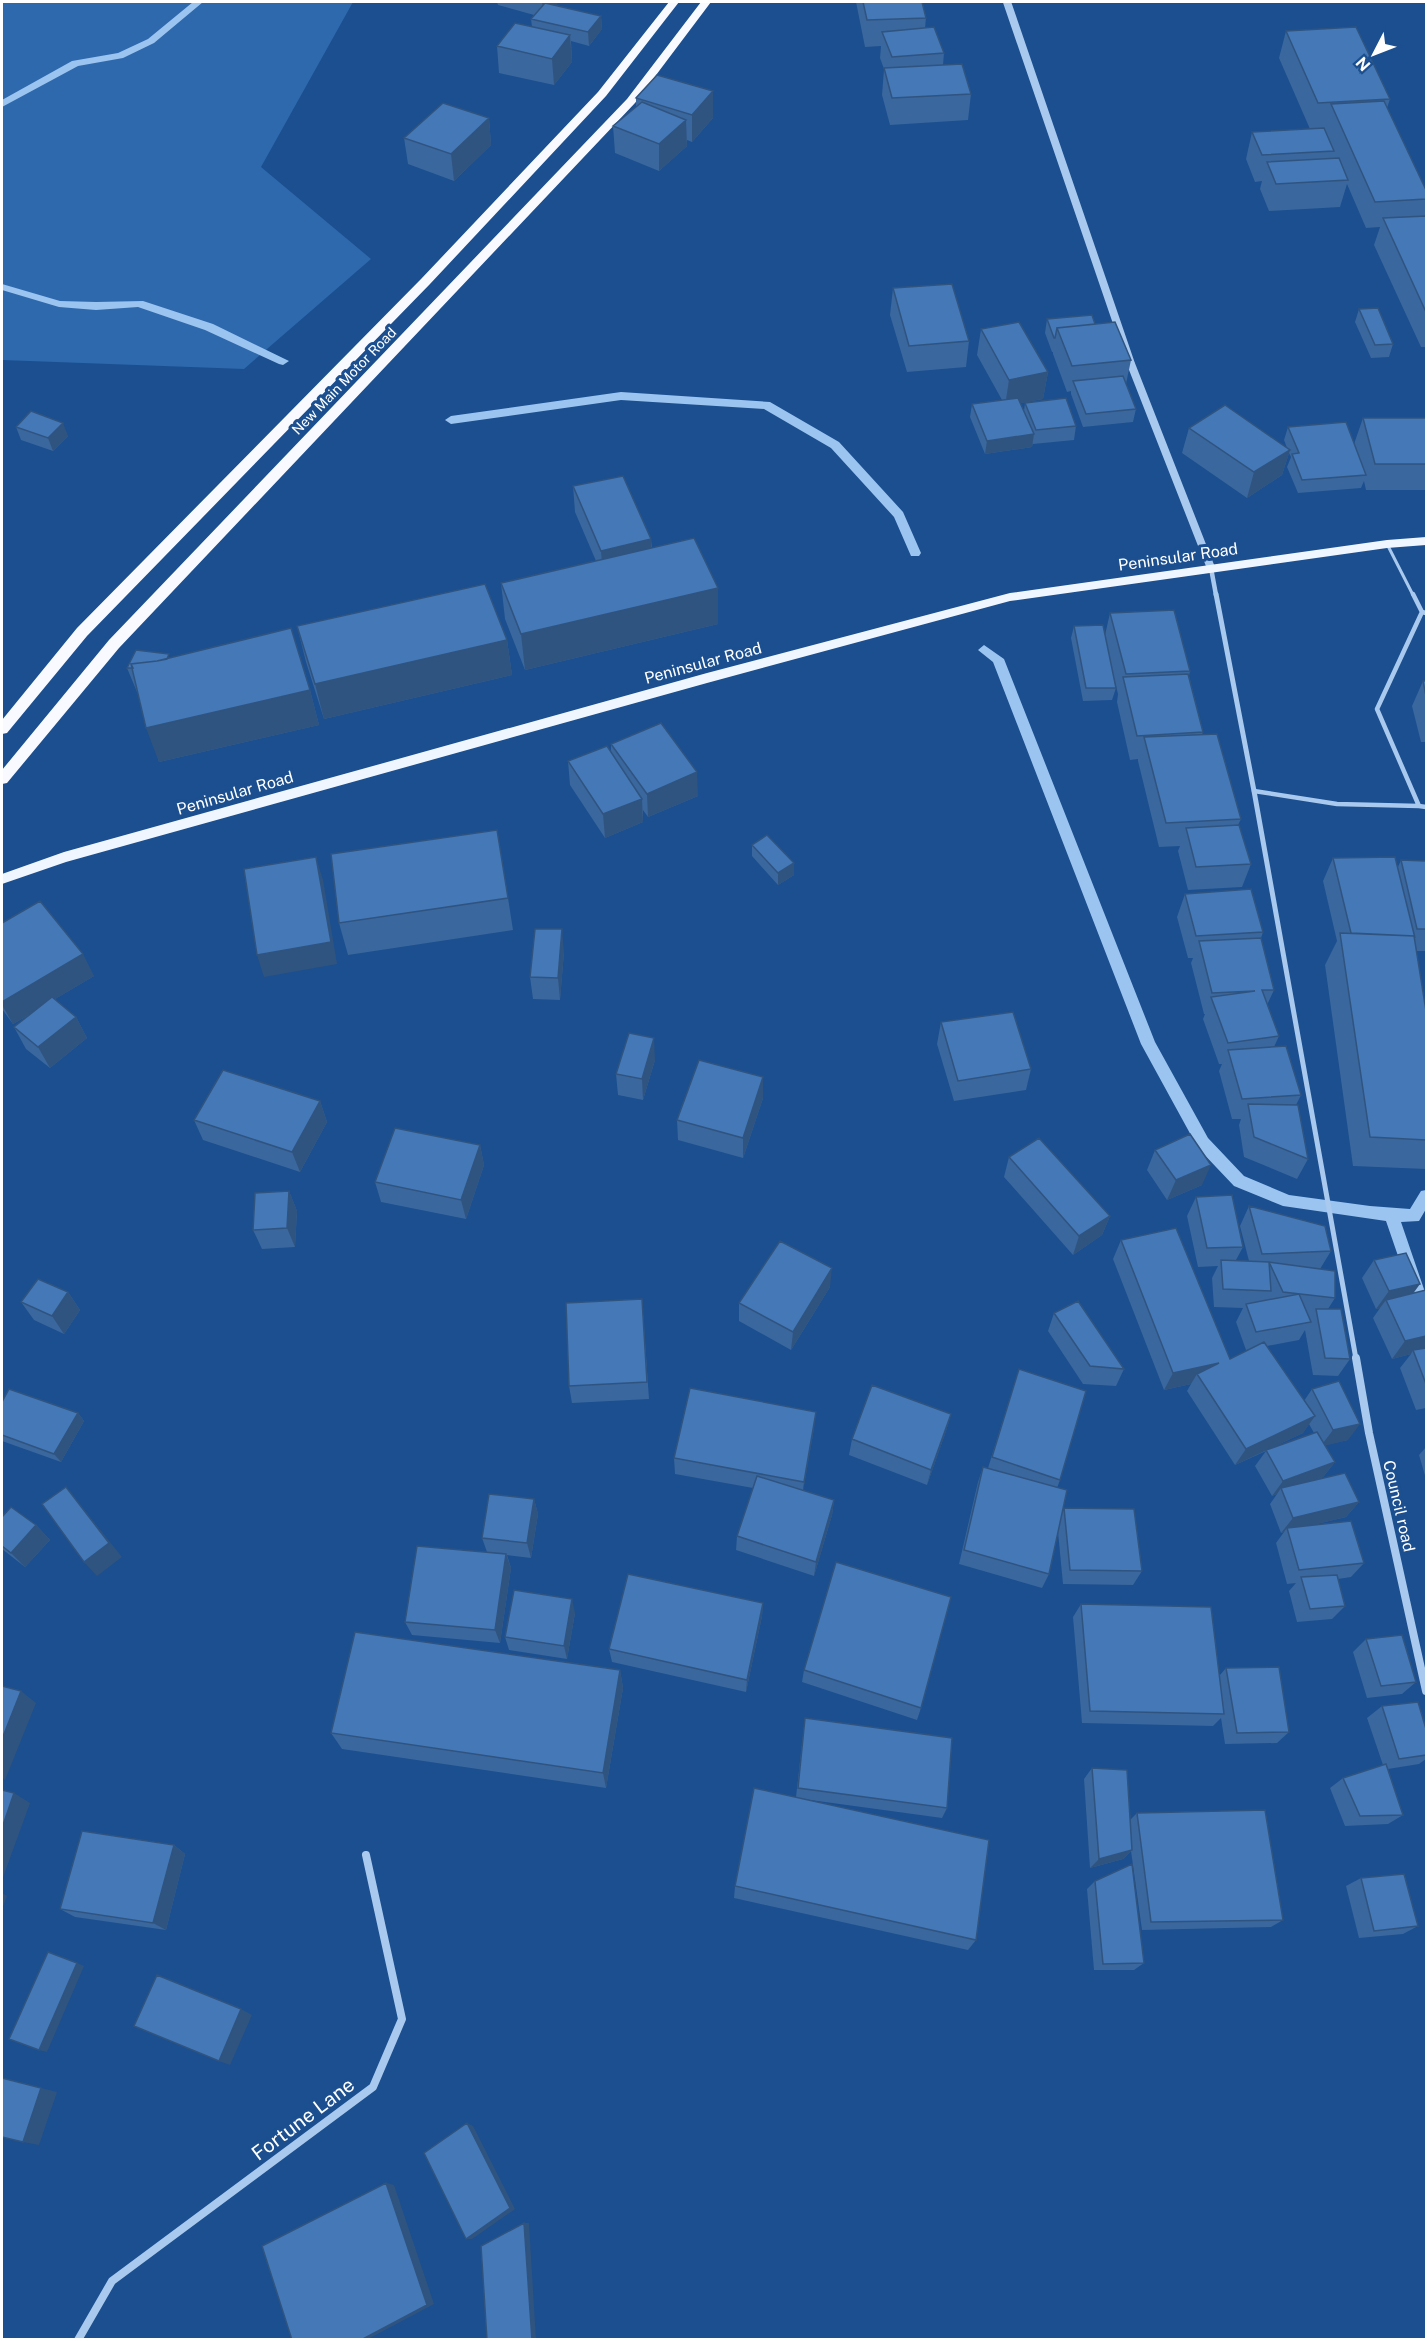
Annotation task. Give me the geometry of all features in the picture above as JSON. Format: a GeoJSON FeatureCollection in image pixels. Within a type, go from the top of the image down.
{"type":"FeatureCollection","features":[{"type":"Feature","properties":{"kind":"highway","name":"New Main Motor Road"},"geometry":{"type":"LineString","coordinates":[[2,729],[82,632],[426,281],[602,94],[674,2]]}},
{"type":"Feature","properties":{"kind":"highway","name":"New Main Motor Road"},"geometry":{"type":"LineString","coordinates":[[2,779],[114,644],[631,101],[706,2]]}},
{"type":"Feature","properties":{"kind":"main road","name":"Peninsular Road"},"geometry":{"type":"LineString","coordinates":[[2,879],[87,851],[706,678],[1010,597],[1388,544],[1426,541]]}},
{"type":"Feature","properties":{"kind":"street"},"geometry":{"type":"LineString","coordinates":[[1007,2],[1131,364],[1211,568]]}},
{"type":"Feature","properties":{"kind":"street","name":"Council road"},"geometry":{"type":"LineString","coordinates":[[1211,568],[1254,791],[1369,1433],[1426,1691]]}},
{"type":"Feature","properties":{"kind":"street","name":"Fortune Lane"},"geometry":{"type":"LineString","coordinates":[[78,2340],[112,2281],[373,2087],[402,2019],[366,1855]]}},
{"type":"Feature","properties":{"kind":"lane"},"geometry":{"type":"LineString","coordinates":[[1388,544],[1424,612],[1377,709],[1419,806]]}},
{"type":"Feature","properties":{"kind":"lane"},"geometry":{"type":"LineString","coordinates":[[1254,791],[1337,804],[1426,807]]}},
{"type":"Feature","properties":{"kind":"shaded area"},"geometry":{"type":"Polygon","coordinates":[[[2,2],[353,2],[261,167],[371,259],[244,369],[2,360],[2,2]]]}},
{"type":"Feature","properties":{"kind":"building"},"geometry":{"type":"Polygon","coordinates":[[[863,2],[922,2],[926,18],[867,20],[863,2]]]}},
{"type":"Feature","properties":{"kind":"building"},"geometry":{"type":"Polygon","coordinates":[[[545,3],[601,16],[588,32],[531,19],[545,3]]]}},
{"type":"Feature","properties":{"kind":"building"},"geometry":{"type":"Polygon","coordinates":[[[515,23],[570,35],[552,59],[497,46],[515,23]]]}},
{"type":"Feature","properties":{"kind":"building"},"geometry":{"type":"Polygon","coordinates":[[[934,27],[944,53],[892,57],[882,32],[934,27]]]}},
{"type":"Feature","properties":{"kind":"building"},"geometry":{"type":"Polygon","coordinates":[[[1356,27],[1390,99],[1318,103],[1286,31],[1356,27]]]}},
{"type":"Feature","properties":{"kind":"building"},"geometry":{"type":"Polygon","coordinates":[[[962,64],[971,94],[892,98],[884,68],[962,64]]]}},
{"type":"Feature","properties":{"kind":"building"},"geometry":{"type":"Polygon","coordinates":[[[657,75],[713,91],[692,115],[636,98],[657,75]]]}},
{"type":"Feature","properties":{"kind":"building"},"geometry":{"type":"Polygon","coordinates":[[[1384,101],[1426,190],[1426,199],[1375,202],[1331,104],[1384,101]]]}},
{"type":"Feature","properties":{"kind":"building"},"geometry":{"type":"Polygon","coordinates":[[[642,102],[686,120],[659,144],[613,126],[642,102]]]}},
{"type":"Feature","properties":{"kind":"building"},"geometry":{"type":"Polygon","coordinates":[[[443,103],[489,118],[451,154],[404,138],[443,103]]]}},
{"type":"Feature","properties":{"kind":"building"},"geometry":{"type":"Polygon","coordinates":[[[1324,128],[1334,151],[1262,155],[1252,132],[1324,128]]]}},
{"type":"Feature","properties":{"kind":"building"},"geometry":{"type":"Polygon","coordinates":[[[1339,158],[1348,180],[1276,184],[1267,162],[1339,158]]]}},
{"type":"Feature","properties":{"kind":"building"},"geometry":{"type":"Polygon","coordinates":[[[1426,216],[1426,312],[1383,218],[1426,216]]]}},
{"type":"Feature","properties":{"kind":"building"},"geometry":{"type":"Polygon","coordinates":[[[952,284],[969,341],[909,346],[893,288],[952,284]]]}},
{"type":"Feature","properties":{"kind":"building"},"geometry":{"type":"Polygon","coordinates":[[[1378,308],[1393,344],[1375,345],[1359,309],[1378,308]]]}},
{"type":"Feature","properties":{"kind":"building"},"geometry":{"type":"Polygon","coordinates":[[[1092,315],[1095,324],[1057,328],[1055,338],[1047,319],[1092,315]]]}},
{"type":"Feature","properties":{"kind":"building"},"geometry":{"type":"Polygon","coordinates":[[[1019,322],[1048,372],[1009,380],[981,329],[1019,322]]]}},
{"type":"Feature","properties":{"kind":"building"},"geometry":{"type":"Polygon","coordinates":[[[1115,322],[1131,360],[1072,366],[1057,328],[1115,322]]]}},
{"type":"Feature","properties":{"kind":"building"},"geometry":{"type":"Polygon","coordinates":[[[1123,376],[1136,409],[1086,414],[1073,381],[1123,376]]]}},
{"type":"Feature","properties":{"kind":"building"},"geometry":{"type":"Polygon","coordinates":[[[1018,398],[1034,434],[987,441],[972,404],[1018,398]]]}},
{"type":"Feature","properties":{"kind":"building"},"geometry":{"type":"Polygon","coordinates":[[[1066,398],[1076,426],[1036,430],[1025,403],[1066,398]]]}},
{"type":"Feature","properties":{"kind":"building"},"geometry":{"type":"Polygon","coordinates":[[[1225,405],[1290,450],[1254,472],[1189,428],[1225,405]]]}},
{"type":"Feature","properties":{"kind":"building"},"geometry":{"type":"Polygon","coordinates":[[[31,411],[63,423],[48,438],[16,427],[31,411]]]}},
{"type":"Feature","properties":{"kind":"building"},"geometry":{"type":"Polygon","coordinates":[[[1363,418],[1426,418],[1426,464],[1375,464],[1363,418]]]}},
{"type":"Feature","properties":{"kind":"building"},"geometry":{"type":"Polygon","coordinates":[[[1346,422],[1366,475],[1302,480],[1292,454],[1299,453],[1288,427],[1346,422]]]}},
{"type":"Feature","properties":{"kind":"building"},"geometry":{"type":"Polygon","coordinates":[[[623,476],[651,539],[601,551],[573,486],[623,476]]]}},
{"type":"Feature","properties":{"kind":"building"},"geometry":{"type":"Polygon","coordinates":[[[694,538],[718,588],[521,634],[501,583],[694,538]]]}},
{"type":"Feature","properties":{"kind":"building"},"geometry":{"type":"Polygon","coordinates":[[[485,584],[507,640],[315,684],[297,626],[485,584]]]}},
{"type":"Feature","properties":{"kind":"building"},"geometry":{"type":"Polygon","coordinates":[[[1174,610],[1190,671],[1126,674],[1110,613],[1174,610]]]}},
{"type":"Feature","properties":{"kind":"building"},"geometry":{"type":"Polygon","coordinates":[[[1103,625],[1116,688],[1086,688],[1074,626],[1103,625]]]}},
{"type":"Feature","properties":{"kind":"building"},"geometry":{"type":"Polygon","coordinates":[[[291,628],[310,690],[146,728],[131,664],[157,661],[291,628]]]}},
{"type":"Feature","properties":{"kind":"building"},"geometry":{"type":"Polygon","coordinates":[[[136,650],[169,654],[167,659],[131,664],[133,668],[127,668],[136,650]]]}},
{"type":"Feature","properties":{"kind":"building"},"geometry":{"type":"Polygon","coordinates":[[[1188,674],[1203,732],[1137,736],[1123,677],[1188,674]]]}},
{"type":"Feature","properties":{"kind":"building"},"geometry":{"type":"Polygon","coordinates":[[[661,723],[697,772],[647,794],[611,744],[661,723]]]}},
{"type":"Feature","properties":{"kind":"building"},"geometry":{"type":"Polygon","coordinates":[[[1217,734],[1241,819],[1166,823],[1144,737],[1217,734]]]}},
{"type":"Feature","properties":{"kind":"building"},"geometry":{"type":"Polygon","coordinates":[[[607,746],[642,799],[603,814],[568,761],[607,746]]]}},
{"type":"Feature","properties":{"kind":"building"},"geometry":{"type":"Polygon","coordinates":[[[1239,825],[1251,864],[1196,867],[1186,828],[1239,825]]]}},
{"type":"Feature","properties":{"kind":"building"},"geometry":{"type":"Polygon","coordinates":[[[497,830],[508,898],[339,923],[331,854],[497,830]]]}},
{"type":"Feature","properties":{"kind":"building"},"geometry":{"type":"Polygon","coordinates":[[[767,835],[794,863],[778,873],[752,845],[767,835]]]}},
{"type":"Feature","properties":{"kind":"building"},"geometry":{"type":"Polygon","coordinates":[[[316,857],[331,942],[257,955],[244,869],[316,857]]]}},
{"type":"Feature","properties":{"kind":"building"},"geometry":{"type":"Polygon","coordinates":[[[1395,857],[1415,938],[1414,936],[1351,933],[1333,858],[1395,857]]]}},
{"type":"Feature","properties":{"kind":"building"},"geometry":{"type":"Polygon","coordinates":[[[1401,860],[1426,861],[1426,929],[1417,929],[1401,860]]]}},
{"type":"Feature","properties":{"kind":"building"},"geometry":{"type":"Polygon","coordinates":[[[1251,889],[1263,932],[1196,936],[1185,894],[1251,889]]]}},
{"type":"Feature","properties":{"kind":"building"},"geometry":{"type":"Polygon","coordinates":[[[40,901],[83,954],[2,1002],[2,923],[40,901]]]}},
{"type":"Feature","properties":{"kind":"building"},"geometry":{"type":"Polygon","coordinates":[[[535,929],[562,929],[558,978],[530,977],[535,929]]]}},
{"type":"Feature","properties":{"kind":"building"},"geometry":{"type":"Polygon","coordinates":[[[1340,933],[1414,936],[1426,1011],[1426,1140],[1370,1137],[1340,933]]]}},
{"type":"Feature","properties":{"kind":"building"},"geometry":{"type":"Polygon","coordinates":[[[1261,938],[1274,990],[1262,990],[1279,1036],[1228,1043],[1211,997],[1255,991],[1212,993],[1199,941],[1261,938]]]}},
{"type":"Feature","properties":{"kind":"building"},"geometry":{"type":"Polygon","coordinates":[[[52,997],[76,1017],[38,1047],[14,1027],[52,997]]]}},
{"type":"Feature","properties":{"kind":"building"},"geometry":{"type":"Polygon","coordinates":[[[1013,1012],[1031,1069],[958,1081],[941,1022],[1013,1012]]]}},
{"type":"Feature","properties":{"kind":"building"},"geometry":{"type":"Polygon","coordinates":[[[629,1033],[654,1038],[642,1079],[616,1074],[629,1033]]]}},
{"type":"Feature","properties":{"kind":"building"},"geometry":{"type":"Polygon","coordinates":[[[1286,1046],[1301,1095],[1242,1099],[1228,1050],[1286,1046]]]}},
{"type":"Feature","properties":{"kind":"building"},"geometry":{"type":"Polygon","coordinates":[[[699,1060],[763,1077],[743,1138],[677,1120],[699,1060]]]}},
{"type":"Feature","properties":{"kind":"building"},"geometry":{"type":"Polygon","coordinates":[[[223,1070],[320,1101],[292,1152],[194,1120],[223,1070]]]}},
{"type":"Feature","properties":{"kind":"building"},"geometry":{"type":"Polygon","coordinates":[[[1248,1104],[1298,1105],[1308,1159],[1254,1137],[1248,1104]]]}},
{"type":"Feature","properties":{"kind":"building"},"geometry":{"type":"Polygon","coordinates":[[[395,1128],[480,1145],[461,1200],[375,1182],[395,1128]]]}},
{"type":"Feature","properties":{"kind":"building"},"geometry":{"type":"Polygon","coordinates":[[[1190,1134],[1211,1165],[1176,1180],[1155,1150],[1190,1134]]]}},
{"type":"Feature","properties":{"kind":"building"},"geometry":{"type":"Polygon","coordinates":[[[1039,1138],[1110,1216],[1079,1236],[1009,1157],[1039,1138]]]}},
{"type":"Feature","properties":{"kind":"building"},"geometry":{"type":"Polygon","coordinates":[[[289,1191],[287,1228],[253,1230],[255,1193],[289,1191]]]}},
{"type":"Feature","properties":{"kind":"building"},"geometry":{"type":"Polygon","coordinates":[[[1232,1195],[1243,1247],[1207,1248],[1196,1197],[1232,1195]]]}},
{"type":"Feature","properties":{"kind":"building"},"geometry":{"type":"Polygon","coordinates":[[[1249,1206],[1325,1226],[1331,1251],[1262,1254],[1249,1206]]]}},
{"type":"Feature","properties":{"kind":"building"},"geometry":{"type":"Polygon","coordinates":[[[1176,1228],[1230,1359],[1264,1342],[1315,1416],[1246,1449],[1197,1374],[1219,1363],[1173,1373],[1121,1240],[1176,1228]]]}},
{"type":"Feature","properties":{"kind":"building"},"geometry":{"type":"Polygon","coordinates":[[[780,1241],[832,1268],[793,1332],[739,1303],[780,1241]]]}},
{"type":"Feature","properties":{"kind":"building"},"geometry":{"type":"Polygon","coordinates":[[[1406,1253],[1420,1284],[1389,1291],[1374,1260],[1406,1253]]]}},
{"type":"Feature","properties":{"kind":"building"},"geometry":{"type":"Polygon","coordinates":[[[1221,1260],[1269,1262],[1271,1291],[1223,1289],[1221,1260]]]}},
{"type":"Feature","properties":{"kind":"building"},"geometry":{"type":"Polygon","coordinates":[[[1269,1262],[1335,1271],[1335,1298],[1283,1292],[1269,1262]]]}},
{"type":"Feature","properties":{"kind":"building"},"geometry":{"type":"Polygon","coordinates":[[[38,1279],[68,1292],[52,1316],[21,1302],[38,1279]]]}},
{"type":"Feature","properties":{"kind":"building"},"geometry":{"type":"Polygon","coordinates":[[[1426,1290],[1426,1336],[1405,1341],[1386,1300],[1426,1290]]]}},
{"type":"Feature","properties":{"kind":"building"},"geometry":{"type":"Polygon","coordinates":[[[1299,1294],[1311,1322],[1256,1332],[1246,1304],[1299,1294]]]}},
{"type":"Feature","properties":{"kind":"building"},"geometry":{"type":"Polygon","coordinates":[[[642,1299],[647,1382],[569,1386],[566,1303],[642,1299]]]}},
{"type":"Feature","properties":{"kind":"building"},"geometry":{"type":"Polygon","coordinates":[[[1078,1301],[1124,1369],[1090,1366],[1054,1313],[1078,1301]]]}},
{"type":"Feature","properties":{"kind":"building"},"geometry":{"type":"Polygon","coordinates":[[[1316,1309],[1341,1309],[1350,1359],[1325,1358],[1316,1309]]]}},
{"type":"Feature","properties":{"kind":"building"},"geometry":{"type":"Polygon","coordinates":[[[1426,1348],[1426,1384],[1413,1350],[1426,1348]]]}},
{"type":"Feature","properties":{"kind":"building"},"geometry":{"type":"Polygon","coordinates":[[[1019,1369],[1086,1391],[1060,1480],[992,1457],[1019,1369]]]}},
{"type":"Feature","properties":{"kind":"building"},"geometry":{"type":"Polygon","coordinates":[[[1339,1381],[1360,1424],[1333,1430],[1312,1389],[1339,1381]]]}},
{"type":"Feature","properties":{"kind":"building"},"geometry":{"type":"Polygon","coordinates":[[[872,1385],[951,1414],[931,1470],[852,1439],[872,1385]]]}},
{"type":"Feature","properties":{"kind":"building"},"geometry":{"type":"Polygon","coordinates":[[[690,1388],[816,1412],[804,1482],[674,1458],[690,1388]]]}},
{"type":"Feature","properties":{"kind":"building"},"geometry":{"type":"Polygon","coordinates":[[[9,1389],[78,1413],[54,1454],[2,1435],[2,1402],[9,1389]]]}},
{"type":"Feature","properties":{"kind":"building"},"geometry":{"type":"Polygon","coordinates":[[[1317,1432],[1335,1462],[1283,1481],[1266,1450],[1317,1432]]]}},
{"type":"Feature","properties":{"kind":"building"},"geometry":{"type":"Polygon","coordinates":[[[983,1467],[1067,1490],[1049,1574],[964,1550],[983,1467]]]}},
{"type":"Feature","properties":{"kind":"building"},"geometry":{"type":"Polygon","coordinates":[[[1345,1473],[1359,1502],[1293,1518],[1281,1488],[1345,1473]]]}},
{"type":"Feature","properties":{"kind":"building"},"geometry":{"type":"Polygon","coordinates":[[[757,1476],[834,1500],[816,1562],[737,1536],[757,1476]]]}},
{"type":"Feature","properties":{"kind":"building"},"geometry":{"type":"Polygon","coordinates":[[[66,1487],[109,1543],[84,1562],[42,1504],[66,1487]]]}},
{"type":"Feature","properties":{"kind":"building"},"geometry":{"type":"Polygon","coordinates":[[[489,1494],[534,1499],[527,1543],[482,1538],[489,1494]]]}},
{"type":"Feature","properties":{"kind":"building"},"geometry":{"type":"Polygon","coordinates":[[[11,1507],[36,1525],[11,1553],[2,1546],[2,1517],[11,1507]]]}},
{"type":"Feature","properties":{"kind":"building"},"geometry":{"type":"Polygon","coordinates":[[[1064,1508],[1134,1509],[1142,1571],[1070,1570],[1064,1508]]]}},
{"type":"Feature","properties":{"kind":"building"},"geometry":{"type":"Polygon","coordinates":[[[1351,1521],[1364,1563],[1299,1570],[1287,1528],[1351,1521]]]}},
{"type":"Feature","properties":{"kind":"building"},"geometry":{"type":"Polygon","coordinates":[[[417,1546],[506,1554],[495,1630],[405,1622],[417,1546]]]}},
{"type":"Feature","properties":{"kind":"building"},"geometry":{"type":"Polygon","coordinates":[[[836,1562],[951,1597],[921,1708],[804,1670],[836,1562]]]}},
{"type":"Feature","properties":{"kind":"building"},"geometry":{"type":"Polygon","coordinates":[[[628,1574],[763,1603],[747,1680],[609,1649],[628,1574]]]}},
{"type":"Feature","properties":{"kind":"building"},"geometry":{"type":"Polygon","coordinates":[[[1337,1575],[1345,1606],[1310,1609],[1301,1577],[1337,1575]]]}},
{"type":"Feature","properties":{"kind":"building"},"geometry":{"type":"Polygon","coordinates":[[[514,1590],[572,1599],[564,1646],[505,1637],[514,1590]]]}},
{"type":"Feature","properties":{"kind":"building"},"geometry":{"type":"Polygon","coordinates":[[[1081,1604],[1211,1607],[1224,1714],[1090,1711],[1081,1604]]]}},
{"type":"Feature","properties":{"kind":"building"},"geometry":{"type":"Polygon","coordinates":[[[355,1632],[620,1670],[603,1773],[331,1733],[355,1632]]]}},
{"type":"Feature","properties":{"kind":"building"},"geometry":{"type":"Polygon","coordinates":[[[1402,1635],[1416,1682],[1381,1686],[1366,1639],[1402,1635]]]}},
{"type":"Feature","properties":{"kind":"building"},"geometry":{"type":"Polygon","coordinates":[[[1279,1667],[1289,1732],[1237,1733],[1226,1668],[1279,1667]]]}},
{"type":"Feature","properties":{"kind":"building"},"geometry":{"type":"Polygon","coordinates":[[[2,1686],[21,1691],[2,1739],[2,1686]]]}},
{"type":"Feature","properties":{"kind":"building"},"geometry":{"type":"Polygon","coordinates":[[[1418,1702],[1426,1729],[1426,1755],[1399,1759],[1382,1706],[1418,1702]]]}},
{"type":"Feature","properties":{"kind":"building"},"geometry":{"type":"Polygon","coordinates":[[[805,1718],[952,1738],[947,1808],[798,1788],[805,1718]]]}},
{"type":"Feature","properties":{"kind":"building"},"geometry":{"type":"Polygon","coordinates":[[[1386,1764],[1403,1815],[1360,1816],[1343,1778],[1386,1764]]]}},
{"type":"Feature","properties":{"kind":"building"},"geometry":{"type":"Polygon","coordinates":[[[1092,1768],[1127,1770],[1132,1850],[1099,1859],[1092,1768]]]}},
{"type":"Feature","properties":{"kind":"building"},"geometry":{"type":"Polygon","coordinates":[[[754,1788],[989,1840],[976,1940],[735,1886],[754,1788]]]}},
{"type":"Feature","properties":{"kind":"building"},"geometry":{"type":"Polygon","coordinates":[[[2,1790],[14,1793],[2,1828],[2,1790]]]}},
{"type":"Feature","properties":{"kind":"building"},"geometry":{"type":"Polygon","coordinates":[[[1265,1810],[1283,1920],[1151,1922],[1137,1813],[1265,1810]]]}},
{"type":"Feature","properties":{"kind":"building"},"geometry":{"type":"Polygon","coordinates":[[[82,1831],[174,1845],[153,1923],[60,1909],[82,1831]]]}},
{"type":"Feature","properties":{"kind":"building"},"geometry":{"type":"Polygon","coordinates":[[[1132,1864],[1144,1963],[1103,1964],[1095,1881],[1132,1864]]]}},
{"type":"Feature","properties":{"kind":"building"},"geometry":{"type":"Polygon","coordinates":[[[1404,1874],[1418,1926],[1374,1931],[1361,1878],[1404,1874]]]}},
{"type":"Feature","properties":{"kind":"building"},"geometry":{"type":"Polygon","coordinates":[[[48,1952],[77,1963],[39,2050],[9,2039],[48,1952]]]}},
{"type":"Feature","properties":{"kind":"building"},"geometry":{"type":"Polygon","coordinates":[[[157,1975],[241,2009],[219,2061],[134,2026],[157,1975]]]}},
{"type":"Feature","properties":{"kind":"building"},"geometry":{"type":"Polygon","coordinates":[[[2,2078],[41,2088],[23,2142],[2,2137],[2,2078]]]}},
{"type":"Feature","properties":{"kind":"building"},"geometry":{"type":"Polygon","coordinates":[[[467,2123],[510,2208],[466,2239],[424,2153],[467,2123]]]}},
{"type":"Feature","properties":{"kind":"building"},"geometry":{"type":"Polygon","coordinates":[[[386,2183],[427,2305],[361,2340],[292,2340],[262,2246],[386,2183]]]}},
{"type":"Feature","properties":{"kind":"building"},"geometry":{"type":"Polygon","coordinates":[[[524,2223],[532,2340],[487,2340],[481,2246],[524,2223]]]}},
{"type":"Feature","properties":{"kind":"waterway"},"geometry":{"type":"LineString","coordinates":[[2,104],[75,63],[120,56],[151,41],[198,2]]}},
{"type":"Feature","properties":{"kind":"waterway"},"geometry":{"type":"LineString","coordinates":[[2,287],[59,304],[96,306],[139,303],[209,327],[283,361]]}},
{"type":"Feature","properties":{"kind":"waterway"},"geometry":{"type":"LineString","coordinates":[[451,420],[621,396],[766,405],[835,445],[899,515],[915,553]]}},
{"type":"Feature","properties":{"kind":"waterway"},"geometry":{"type":"LineString","coordinates":[[984,650],[998,659],[1148,1044],[1203,1143],[1239,1181],[1288,1201],[1391,1214]]}},
{"type":"Feature","properties":{"kind":"waterway"},"geometry":{"type":"LineString","coordinates":[[1391,1214],[1414,1216],[1426,1196]]}},
{"type":"Feature","properties":{"kind":"waterway"},"geometry":{"type":"LineString","coordinates":[[1391,1214],[1426,1314]]}}]}
